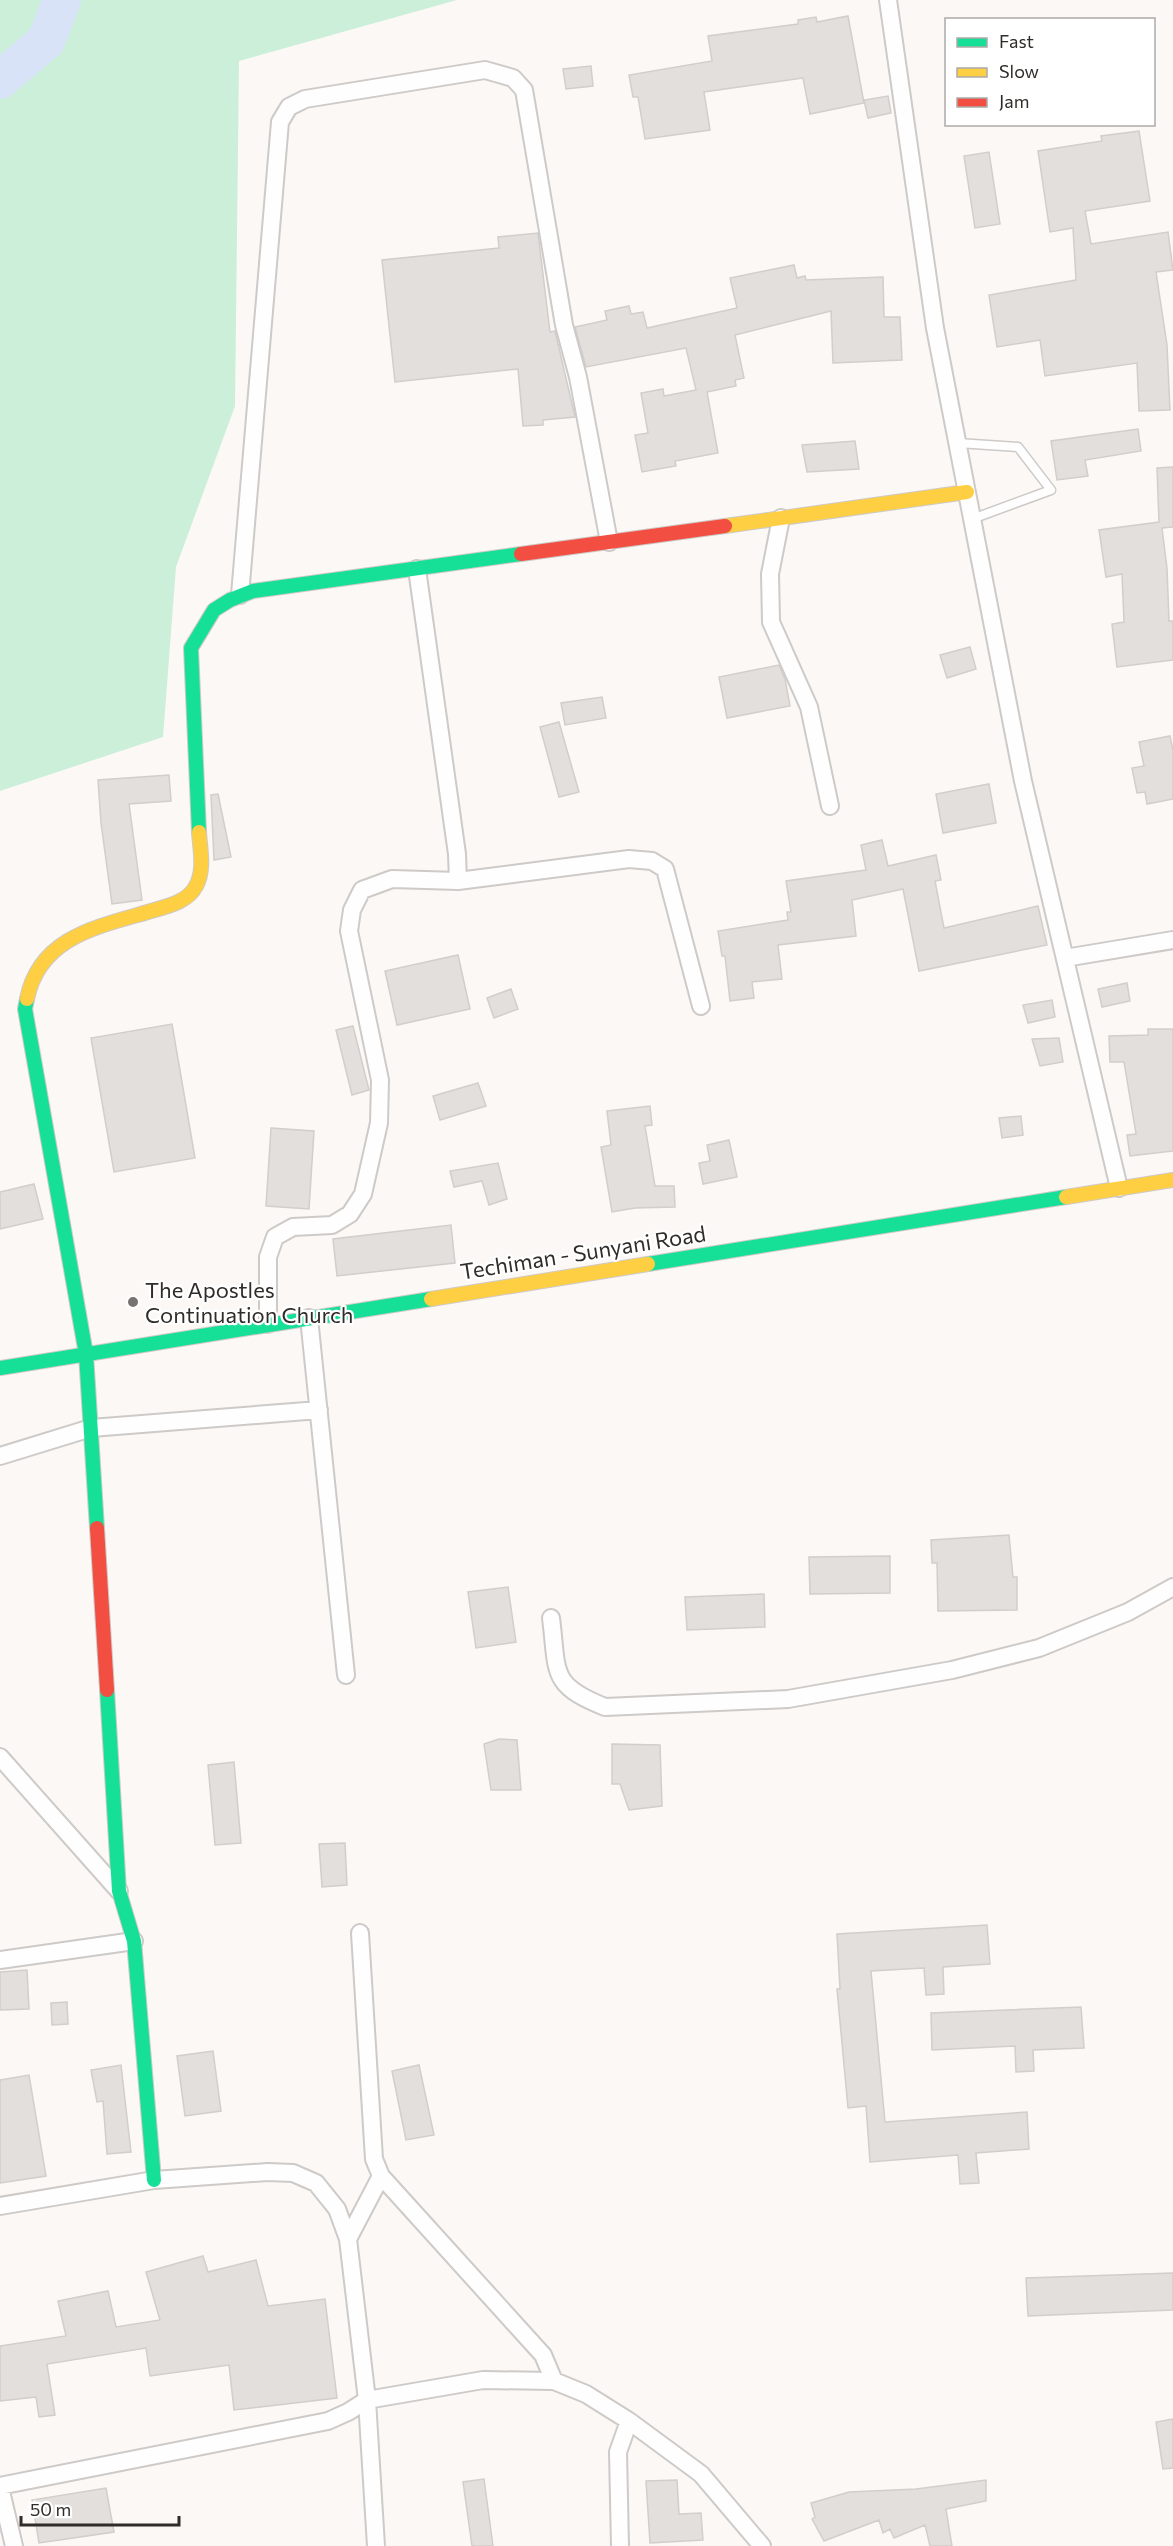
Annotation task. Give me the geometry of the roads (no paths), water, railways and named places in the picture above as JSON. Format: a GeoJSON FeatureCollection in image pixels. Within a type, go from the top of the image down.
{"type":"FeatureCollection","features":[{"type":"Feature","properties":{"kind":"street"},"geometry":{"type":"LineString","coordinates":[[888,0],[935,328],[972,519],[1023,781],[1119,1188]]}},
{"type":"Feature","properties":{"kind":"street"},"geometry":{"type":"LineString","coordinates":[[240,595],[280,122],[289,107],[305,99],[485,70],[513,78],[524,90],[564,324],[578,377],[609,542]]}},
{"type":"Feature","properties":{"kind":"street"},"geometry":{"type":"LineString","coordinates":[[154,2180],[134,1941],[119,1891],[86,1354],[25,1009],[27,986],[38,964],[65,939],[173,904],[193,891],[201,874],[191,648],[203,624],[224,601],[240,595],[417,569],[967,492]]}},
{"type":"Feature","properties":{"kind":"street"},"geometry":{"type":"LineString","coordinates":[[781,518],[770,574],[771,622],[809,707],[830,806]]}},
{"type":"Feature","properties":{"kind":"street"},"geometry":{"type":"LineString","coordinates":[[417,569],[457,854],[458,881]]}},
{"type":"Feature","properties":{"kind":"street"},"geometry":{"type":"LineString","coordinates":[[268,1324],[268,1257],[275,1237],[293,1227],[332,1225],[350,1214],[363,1194],[379,1123],[380,1080],[349,931],[352,910],[362,890],[392,879],[458,881],[629,859],[652,861],[665,869],[701,1005]]}},
{"type":"Feature","properties":{"kind":"street"},"geometry":{"type":"LineString","coordinates":[[1065,958],[1173,940]]}},
{"type":"Feature","properties":{"kind":"street","name":"Techiman - Sunyani Road"},"geometry":{"type":"LineString","coordinates":[[0,1368],[1173,1180]]}},
{"type":"Feature","properties":{"kind":"street"},"geometry":{"type":"LineString","coordinates":[[309,1318],[346,1675]]}},
{"type":"Feature","properties":{"kind":"street"},"geometry":{"type":"LineString","coordinates":[[0,1456],[91,1428],[318,1410]]}},
{"type":"Feature","properties":{"kind":"street"},"geometry":{"type":"LineString","coordinates":[[551,1618],[558,1677],[577,1696],[604,1707],[788,1699],[952,1670],[1039,1648],[1128,1612],[1173,1587]]}},
{"type":"Feature","properties":{"kind":"street"},"geometry":{"type":"LineString","coordinates":[[0,1757],[119,1891]]}},
{"type":"Feature","properties":{"kind":"street"},"geometry":{"type":"LineString","coordinates":[[360,1933],[374,2159],[381,2176],[543,2355],[554,2381]]}},
{"type":"Feature","properties":{"kind":"street"},"geometry":{"type":"LineString","coordinates":[[0,1960],[134,1941]]}},
{"type":"Feature","properties":{"kind":"street"},"geometry":{"type":"LineString","coordinates":[[0,2206],[154,2180],[268,2172],[293,2173],[316,2183],[337,2209],[348,2239],[367,2400],[376,2546]]}},
{"type":"Feature","properties":{"kind":"street"},"geometry":{"type":"LineString","coordinates":[[348,2239],[381,2176]]}},
{"type":"Feature","properties":{"kind":"street"},"geometry":{"type":"LineString","coordinates":[[14,2546],[0,2487],[328,2421],[367,2400],[483,2380],[554,2381],[586,2394],[629,2421],[701,2474],[762,2546]]}},
{"type":"Feature","properties":{"kind":"street"},"geometry":{"type":"LineString","coordinates":[[620,2546],[618,2452],[629,2421]]}},
{"type":"Feature","properties":{"kind":"lane"},"geometry":{"type":"LineString","coordinates":[[958,443],[1018,447],[1052,490],[972,519]]}},
{"type":"Feature","properties":{"kind":"waterway"},"geometry":{"type":"LineString","coordinates":[[0,80],[46,41],[62,0]]}},
{"type":"Feature","properties":{"kind":"place","name":"The Apostles Continuation Church"},"geometry":{"type":"Point","coordinates":[133,1302]}}]}
